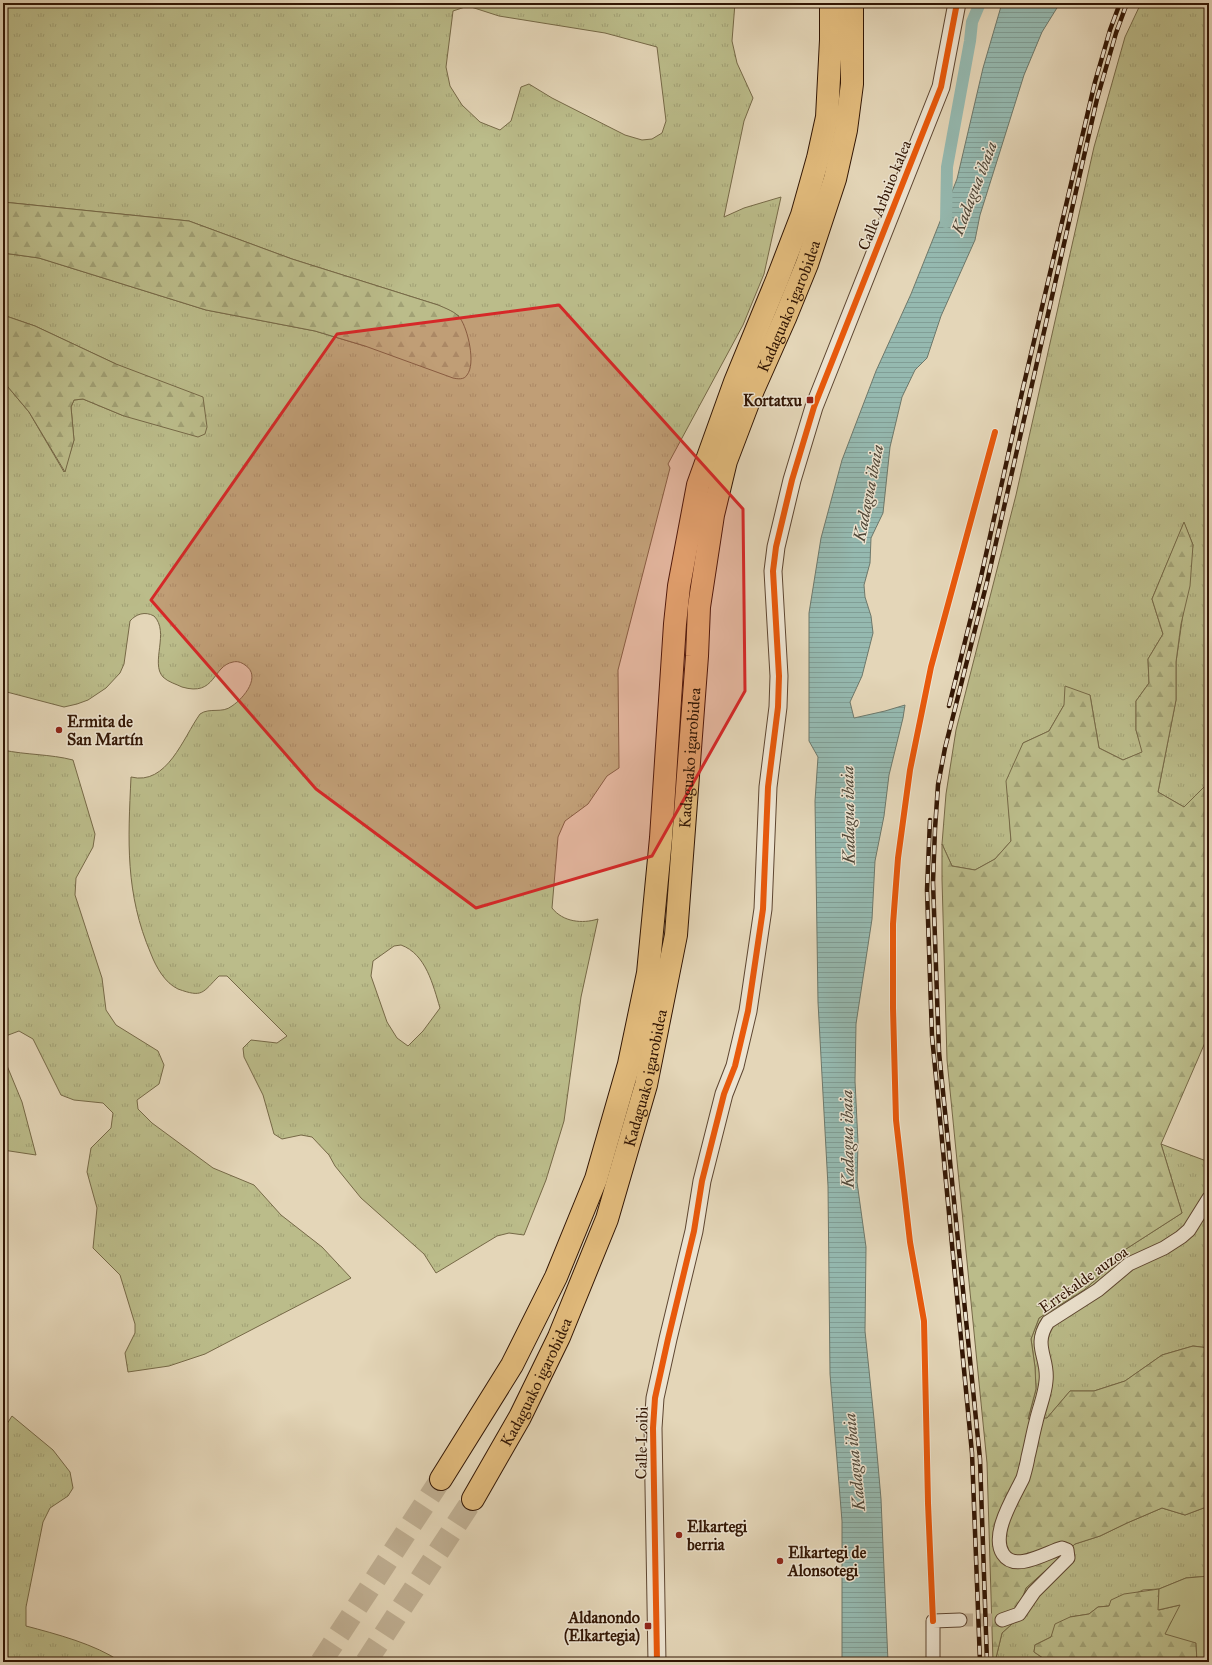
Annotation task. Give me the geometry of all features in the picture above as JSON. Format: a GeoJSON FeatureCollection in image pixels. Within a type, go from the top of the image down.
{"type":"FeatureCollection","features":[{"type":"Feature","properties":{"kind":"highway","name":"Kadaguako igarobidea"},"geometry":{"type":"LineString","coordinates":[[473,1499],[520,1418],[559,1337],[607,1219],[646,1084],[676,935],[697,656],[699,606],[713,515],[717,458],[735,382],[802,215],[818,158],[827,117],[832,40],[831,3]]}},
{"type":"Feature","properties":{"kind":"highway","name":"Kadaguako igarobidea"},"geometry":{"type":"LineString","coordinates":[[440,1479],[512,1365],[556,1277],[596,1179],[629,1064],[648,973],[661,838],[671,659],[679,586],[698,486],[717,458],[753,390],[797,290],[822,222],[835,179],[846,130],[852,84],[852,3]]}},
{"type":"Feature","properties":{"kind":"street","name":"Calle Arbuio kalea"},"geometry":{"type":"LineString","coordinates":[[702,1181],[724,1094],[735,1066],[748,1011],[763,909],[768,787],[778,707],[779,676],[773,571],[776,547],[792,480],[814,407],[941,86],[957,3]]}},
{"type":"Feature","properties":{"kind":"street","name":"Calle Loibi"},"geometry":{"type":"LineString","coordinates":[[657,1662],[652,1428],[658,1383],[694,1231],[702,1181]]}},
{"type":"Feature","properties":{"kind":"street","name":"Errekalde auzoa"},"geometry":{"type":"LineString","coordinates":[[1002,1620],[1019,1614],[1034,1592],[1068,1558],[1067,1552],[1062,1548],[1030,1560],[1018,1562],[1011,1561],[1003,1554],[999,1542],[1008,1507],[1023,1476],[1045,1392],[1047,1379],[1041,1350],[1044,1329],[1048,1322],[1098,1290],[1129,1264],[1164,1248],[1181,1237],[1192,1225],[1209,1198]]}},
{"type":"Feature","properties":{"kind":"street"},"geometry":{"type":"LineString","coordinates":[[933,1662],[933,1621],[960,1620]]}},
{"type":"Feature","properties":{"kind":"highlighted area"},"geometry":{"type":"Polygon","coordinates":[[[559,305],[743,509],[745,691],[652,856],[476,908],[316,789],[151,600],[337,334],[559,305]]]}},
{"type":"Feature","properties":{"kind":"green space"},"geometry":{"type":"Polygon","coordinates":[[[3,3],[735,3],[732,41],[737,63],[753,98],[744,121],[724,217],[744,208],[781,197],[764,274],[743,325],[668,464],[670,468],[618,670],[619,768],[607,776],[588,804],[565,821],[558,837],[552,908],[556,913],[573,921],[592,921],[598,919],[581,997],[564,1121],[546,1180],[524,1235],[509,1233],[497,1236],[436,1273],[424,1254],[361,1198],[335,1166],[329,1155],[312,1137],[301,1135],[282,1139],[274,1134],[263,1095],[244,1057],[243,1048],[251,1040],[277,1043],[287,1036],[227,976],[219,976],[202,992],[186,992],[173,986],[165,979],[151,954],[136,910],[132,888],[129,845],[131,777],[144,778],[155,774],[164,767],[173,758],[200,714],[208,711],[224,710],[237,702],[246,692],[252,681],[250,670],[242,663],[233,662],[221,669],[208,685],[201,688],[193,689],[182,687],[170,682],[163,677],[158,664],[160,630],[158,623],[151,614],[144,614],[138,615],[130,621],[124,664],[120,673],[106,688],[88,700],[64,707],[3,691],[3,381],[29,412],[64,472],[74,440],[71,407],[74,400],[83,399],[124,416],[116,364],[35,326],[3,315],[3,253],[39,258],[206,310],[315,331],[365,346],[459,316],[438,305],[292,259],[189,221],[3,202],[3,3]],[[468,6],[453,11],[446,67],[450,86],[462,105],[480,122],[500,130],[511,121],[521,87],[529,84],[552,98],[625,135],[642,140],[652,139],[662,133],[666,121],[657,47],[605,33],[499,16],[468,6]],[[401,945],[394,946],[373,961],[371,976],[387,1022],[397,1038],[408,1046],[423,1031],[440,1008],[427,971],[417,955],[410,949],[401,945]]]}},
{"type":"Feature","properties":{"kind":"green space"},"geometry":{"type":"Polygon","coordinates":[[[1141,3],[1209,3],[1209,782],[1184,807],[1158,792],[1176,700],[1176,662],[1193,545],[1184,523],[1152,599],[1163,634],[1148,659],[1149,683],[1136,701],[1136,730],[1143,752],[1123,760],[1099,748],[1090,695],[1064,705],[1049,731],[1023,743],[1009,812],[1011,841],[995,859],[975,870],[952,866],[942,844],[946,794],[956,730],[1016,495],[1094,147],[1125,37],[1141,3]]]}},
{"type":"Feature","properties":{"kind":"green space"},"geometry":{"type":"Polygon","coordinates":[[[3,202],[189,221],[292,259],[438,305],[456,314],[463,323],[470,346],[470,370],[464,378],[453,378],[365,346],[315,331],[206,310],[39,258],[3,253],[3,202]]]}},
{"type":"Feature","properties":{"kind":"green space"},"geometry":{"type":"Polygon","coordinates":[[[3,315],[35,326],[116,364],[203,397],[207,427],[205,434],[198,437],[124,416],[83,399],[74,400],[71,407],[74,440],[65,472],[29,412],[3,381],[3,315]]]}},
{"type":"Feature","properties":{"kind":"green space"},"geometry":{"type":"Polygon","coordinates":[[[1184,522],[1193,545],[1190,586],[1181,624],[1176,662],[1176,700],[1158,792],[1184,807],[1209,782],[1209,1038],[1207,1038],[1161,1144],[1182,1213],[1126,1249],[1109,1268],[1084,1290],[1039,1318],[1031,1339],[1036,1389],[1028,1419],[1047,1418],[1070,1391],[1094,1391],[1125,1381],[1162,1355],[1193,1346],[1209,1348],[1209,1506],[1185,1515],[1162,1508],[1100,1536],[1075,1544],[1026,1588],[1013,1623],[1002,1633],[995,1662],[993,1662],[987,1463],[947,1060],[942,844],[952,866],[975,870],[995,859],[1011,841],[1006,781],[1023,743],[1049,731],[1064,705],[1065,686],[1090,695],[1099,748],[1123,760],[1142,752],[1136,730],[1136,701],[1149,683],[1148,659],[1163,634],[1152,599],[1184,522]]]}},
{"type":"Feature","properties":{"kind":"green space"},"geometry":{"type":"Polygon","coordinates":[[[3,750],[73,760],[95,834],[93,847],[76,878],[75,895],[102,978],[106,1010],[116,1025],[158,1051],[164,1065],[159,1084],[137,1100],[138,1109],[152,1123],[213,1168],[254,1185],[281,1215],[322,1247],[351,1278],[205,1354],[169,1366],[128,1372],[125,1353],[135,1333],[135,1324],[120,1275],[93,1248],[97,1208],[87,1172],[91,1148],[111,1128],[113,1113],[103,1103],[74,1100],[61,1095],[33,1039],[19,1031],[3,1037],[3,750]]]}},
{"type":"Feature","properties":{"kind":"green space"},"geometry":{"type":"Polygon","coordinates":[[[3,1056],[22,1102],[36,1155],[3,1150],[3,1056]]]}},
{"type":"Feature","properties":{"kind":"green space"},"geometry":{"type":"Polygon","coordinates":[[[1161,1144],[1209,1162],[1209,1348],[1193,1346],[1162,1355],[1125,1381],[1094,1391],[1070,1391],[1047,1418],[1028,1420],[1036,1389],[1031,1339],[1039,1318],[1084,1290],[1109,1268],[1126,1249],[1182,1213],[1161,1144]]]}},
{"type":"Feature","properties":{"kind":"green space"},"geometry":{"type":"Polygon","coordinates":[[[12,1416],[53,1450],[70,1472],[73,1488],[68,1496],[50,1508],[43,1522],[26,1607],[26,1626],[87,1645],[121,1662],[3,1662],[3,1430],[12,1416]]]}},
{"type":"Feature","properties":{"kind":"green space"},"geometry":{"type":"Polygon","coordinates":[[[1209,1506],[1209,1576],[1186,1578],[1159,1589],[1143,1590],[1109,1606],[1098,1607],[1089,1614],[1070,1617],[1051,1637],[1035,1645],[1034,1652],[1046,1660],[1053,1662],[995,1662],[1002,1633],[1013,1623],[1026,1588],[1075,1544],[1100,1536],[1162,1508],[1185,1515],[1209,1506]]]}},
{"type":"Feature","properties":{"kind":"green space"},"geometry":{"type":"Polygon","coordinates":[[[1209,1576],[1209,1662],[1197,1662],[1196,1643],[1165,1634],[1180,1605],[1158,1610],[1159,1589],[1186,1578],[1209,1576]]]}},
{"type":"Feature","properties":{"kind":"green space"},"geometry":{"type":"Polygon","coordinates":[[[1159,1589],[1159,1610],[1180,1605],[1196,1643],[1197,1662],[1053,1662],[1046,1660],[1034,1652],[1035,1645],[1051,1637],[1055,1624],[1070,1617],[1089,1614],[1098,1607],[1109,1606],[1111,1600],[1124,1594],[1159,1589]]]}},
{"type":"Feature","properties":{"kind":"water","name":"Kadagua ibaia"},"geometry":{"type":"Polygon","coordinates":[[[1002,3],[1060,3],[1042,32],[1024,75],[980,215],[975,240],[941,316],[927,358],[915,370],[902,397],[890,447],[883,513],[871,538],[870,563],[864,585],[865,597],[871,616],[873,633],[862,676],[850,702],[854,718],[905,705],[889,775],[884,816],[875,861],[872,919],[856,1024],[855,1081],[858,1143],[857,1182],[866,1247],[865,1331],[881,1499],[888,1662],[842,1662],[842,1521],[830,1374],[828,1186],[818,1002],[815,801],[818,757],[809,741],[809,613],[821,538],[842,460],[876,371],[911,294],[957,179],[983,68],[1002,3]]]}},
{"type":"Feature","properties":{"kind":"waterway","name":"Kadagua ibaia"},"geometry":{"type":"LineString","coordinates":[[946,222],[947,167],[970,41],[972,22],[980,3]]}},
{"type":"Feature","properties":{"kind":"tunnel"},"geometry":{"type":"LineString","coordinates":[[321,1662],[441,1479]]}},
{"type":"Feature","properties":{"kind":"tunnel"},"geometry":{"type":"LineString","coordinates":[[366,1662],[473,1499]]}},
{"type":"Feature","properties":{"kind":"tunnel"},"geometry":{"type":"LineString","coordinates":[[960,1620],[1002,1620]]}},
{"type":"Feature","properties":{"kind":"railway"},"geometry":{"type":"LineString","coordinates":[[949,706],[981,577],[1023,388],[1095,82],[1110,30],[1120,3]]}},
{"type":"Feature","properties":{"kind":"railway"},"geometry":{"type":"LineString","coordinates":[[987,1662],[980,1459],[939,1052],[933,882],[938,785],[945,748],[987,582],[1097,99],[1116,33],[1127,3]]}},
{"type":"Feature","properties":{"kind":"railway"},"geometry":{"type":"LineString","coordinates":[[930,820],[927,890],[932,1036],[972,1453],[980,1662]]}},
{"type":"Feature","properties":{"kind":"cycle path"},"geometry":{"type":"LineString","coordinates":[[657,1662],[653,1428],[655,1398],[694,1231],[702,1181],[724,1094],[735,1066],[748,1011],[763,909],[768,787],[778,707],[779,676],[773,571],[776,547],[792,480],[814,407],[941,87],[957,3]]}},
{"type":"Feature","properties":{"kind":"cycle path"},"geometry":{"type":"LineString","coordinates":[[933,1621],[928,1503],[924,1321],[910,1242],[896,1120],[893,1008],[893,924],[898,858],[910,770],[931,667],[995,432]]}},
{"type":"Feature","properties":{"kind":"place","name":"Kortatxu"},"geometry":{"type":"Point","coordinates":[810,400]}},
{"type":"Feature","properties":{"kind":"place","name":"Ermita de San Martín"},"geometry":{"type":"Point","coordinates":[59,730]}},
{"type":"Feature","properties":{"kind":"place","name":"Elkartegi berria"},"geometry":{"type":"Point","coordinates":[679,1535]}},
{"type":"Feature","properties":{"kind":"place","name":"Elkartegi de Alonsotegi"},"geometry":{"type":"Point","coordinates":[780,1561]}},
{"type":"Feature","properties":{"kind":"place","name":"Aldanondo (Elkartegia)"},"geometry":{"type":"Point","coordinates":[648,1626]}}]}
